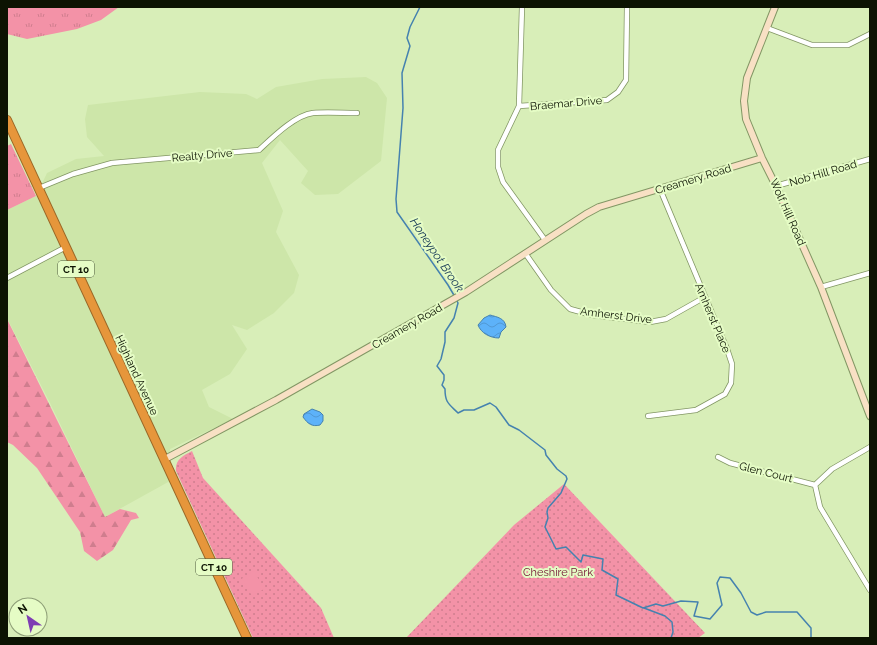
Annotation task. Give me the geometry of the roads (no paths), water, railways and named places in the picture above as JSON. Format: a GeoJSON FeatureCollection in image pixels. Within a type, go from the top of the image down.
{"type":"FeatureCollection","features":[{"type":"Feature","properties":{"kind":"highway","name":"Highland Avenue"},"geometry":{"type":"LineString","coordinates":[[7,120],[247,638]]}},
{"type":"Feature","properties":{"kind":"street","name":"Braemar Drive"},"geometry":{"type":"LineString","coordinates":[[522,7],[519,106],[498,150],[498,167],[503,182],[545,240]]}},
{"type":"Feature","properties":{"kind":"street","name":"Braemar Drive"},"geometry":{"type":"LineString","coordinates":[[519,106],[607,100],[618,92],[626,80],[627,7]]}},
{"type":"Feature","properties":{"kind":"street","name":"Wolf Hill Road"},"geometry":{"type":"LineString","coordinates":[[775,7],[747,78],[744,101],[746,119],[762,158],[821,287],[870,416]]}},
{"type":"Feature","properties":{"kind":"street"},"geometry":{"type":"LineString","coordinates":[[767,28],[812,45],[848,45],[870,34]]}},
{"type":"Feature","properties":{"kind":"street","name":"Realty Drive"},"geometry":{"type":"LineString","coordinates":[[39,188],[73,174],[112,163],[259,150],[277,132],[303,116],[311,113],[357,113]]}},
{"type":"Feature","properties":{"kind":"street","name":"Creamery Road"},"geometry":{"type":"LineString","coordinates":[[165,460],[289,393],[461,295],[545,240],[599,207],[762,158]]}},
{"type":"Feature","properties":{"kind":"street","name":"Nob Hill Road"},"geometry":{"type":"LineString","coordinates":[[776,186],[870,159]]}},
{"type":"Feature","properties":{"kind":"street","name":"Amherst Place"},"geometry":{"type":"LineString","coordinates":[[648,416],[696,410],[726,394],[731,383],[732,364],[727,349],[660,189]]}},
{"type":"Feature","properties":{"kind":"street"},"geometry":{"type":"LineString","coordinates":[[7,278],[66,247]]}},
{"type":"Feature","properties":{"kind":"street","name":"Amherst Drive"},"geometry":{"type":"LineString","coordinates":[[525,253],[551,290],[570,309],[592,315],[650,322],[666,319],[705,297]]}},
{"type":"Feature","properties":{"kind":"street"},"geometry":{"type":"LineString","coordinates":[[821,287],[870,273]]}},
{"type":"Feature","properties":{"kind":"street"},"geometry":{"type":"LineString","coordinates":[[870,447],[832,469],[815,485],[820,507],[870,590]]}},
{"type":"Feature","properties":{"kind":"street","name":"Glen Court"},"geometry":{"type":"LineString","coordinates":[[718,457],[730,463],[815,485]]}},
{"type":"Feature","properties":{"kind":"water"},"geometry":{"type":"Polygon","coordinates":[[[490,315],[500,318],[505,324],[506,327],[501,332],[499,338],[486,334],[478,325],[484,318],[490,315]]]}},
{"type":"Feature","properties":{"kind":"water"},"geometry":{"type":"Polygon","coordinates":[[[312,409],[323,415],[323,421],[320,425],[315,426],[310,424],[303,417],[304,414],[312,409]]]}},
{"type":"Feature","properties":{"kind":"waterway","name":"Honeypot Brook"},"geometry":{"type":"LineString","coordinates":[[420,7],[410,27],[407,38],[410,46],[402,73],[403,108],[396,199],[397,212],[455,297]]}},
{"type":"Feature","properties":{"kind":"waterway","name":"Honeypot Brook"},"geometry":{"type":"LineString","coordinates":[[457,301],[458,303],[454,318],[445,332],[445,342],[441,359],[437,366],[444,375],[442,385],[445,389],[447,400],[458,413],[464,410],[474,410],[490,403],[496,407],[509,425],[519,430],[545,450],[546,455],[557,469],[566,476],[567,479],[561,493],[548,508],[547,512],[548,518],[545,527],[556,549],[566,547],[581,562],[583,555],[603,559],[602,570],[618,579],[616,595],[643,608],[656,604],[663,606],[681,601],[698,602],[694,616],[710,619],[722,605],[717,583],[720,577],[730,578],[741,593],[751,612],[757,615],[766,612],[797,612],[811,628],[811,638]]}},
{"type":"Feature","properties":{"kind":"waterway"},"geometry":{"type":"LineString","coordinates":[[644,608],[665,616],[672,622],[673,632],[671,638]]}},
{"type":"Feature","properties":{"kind":"park label","name":"Cheshire Park"},"geometry":{"type":"Point","coordinates":[558,572]}}]}
